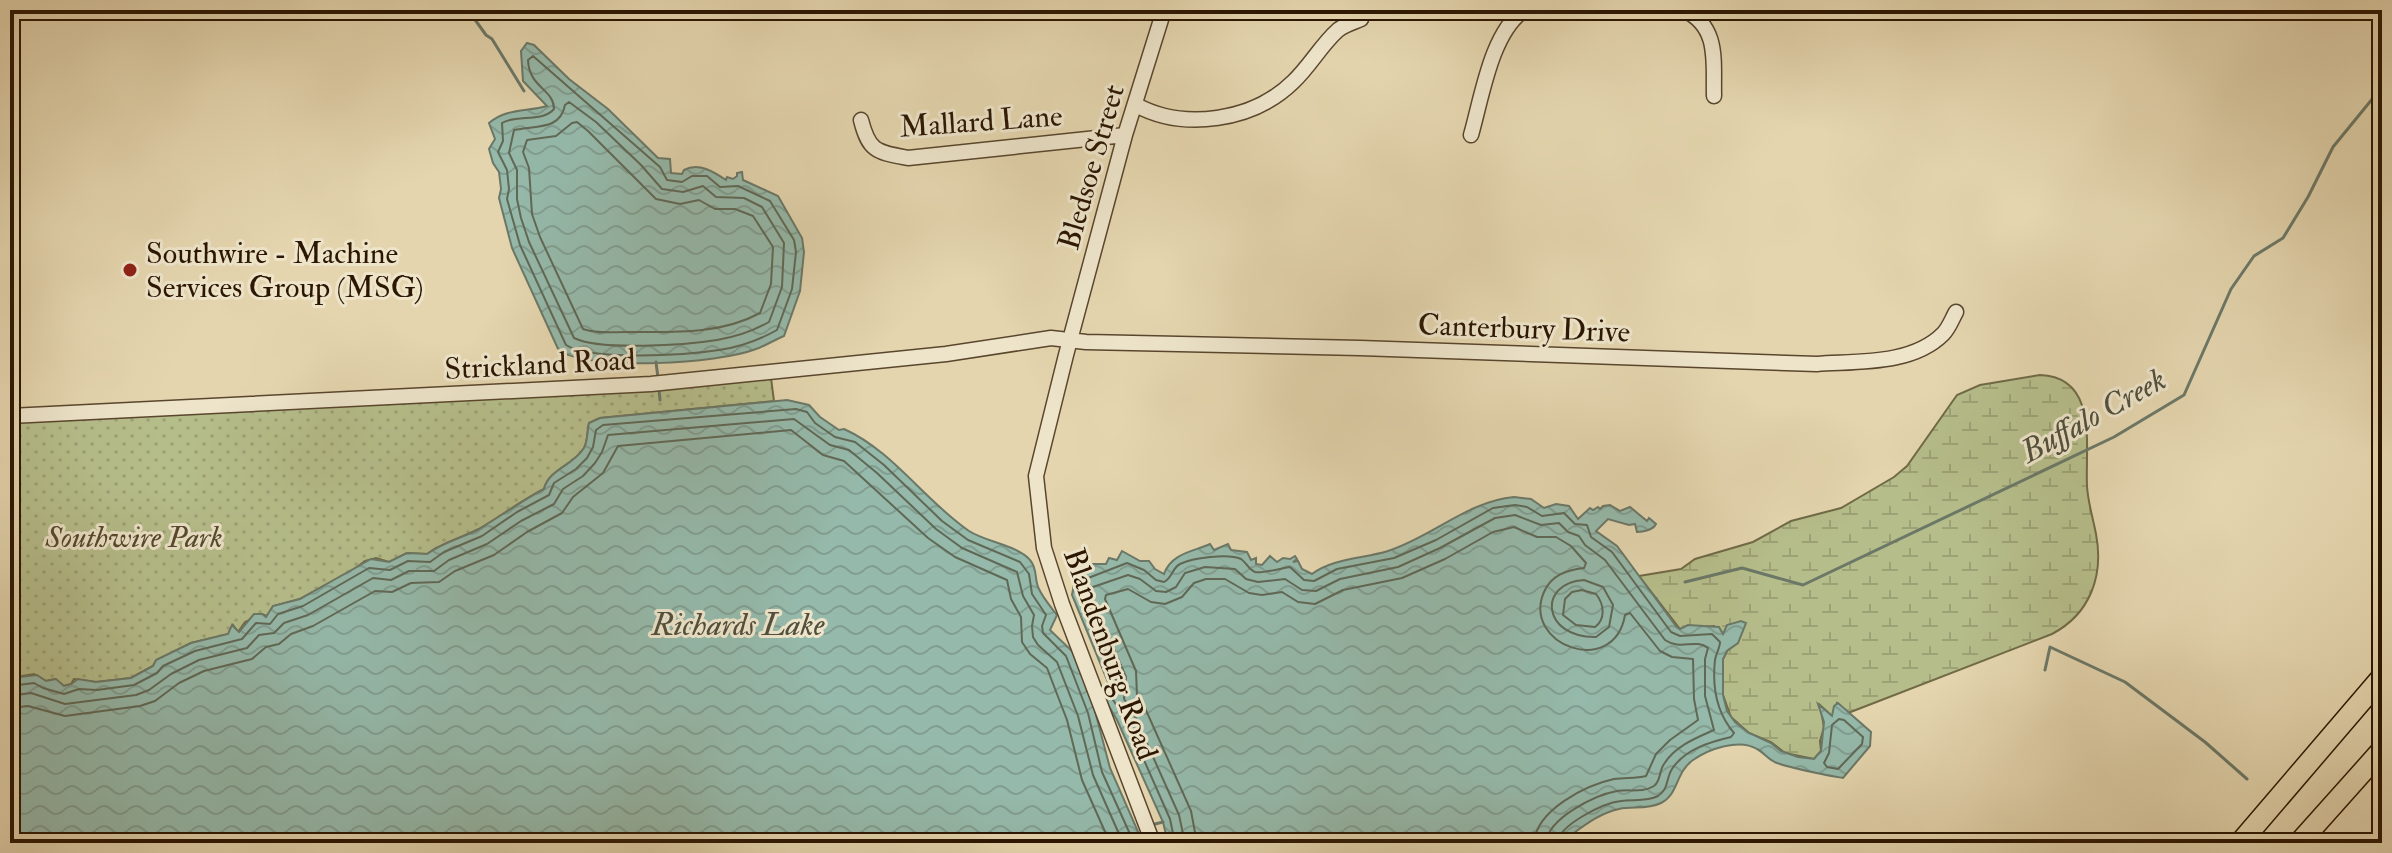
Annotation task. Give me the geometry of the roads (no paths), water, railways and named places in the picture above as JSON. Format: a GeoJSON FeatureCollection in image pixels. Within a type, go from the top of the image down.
{"type":"FeatureCollection","features":[{"type":"Feature","properties":{"kind":"highway"},"geometry":{"type":"LineString","coordinates":[[2240,843],[2382,677]]}},
{"type":"Feature","properties":{"kind":"highway"},"geometry":{"type":"LineString","coordinates":[[2299,843],[2382,750]]}},
{"type":"Feature","properties":{"kind":"street"},"geometry":{"type":"LineString","coordinates":[[1471,135],[1501,36],[1512,19],[1524,10]]}},
{"type":"Feature","properties":{"kind":"street"},"geometry":{"type":"LineString","coordinates":[[1684,10],[1699,17],[1712,41],[1714,96]]}},
{"type":"Feature","properties":{"kind":"street","name":"Bledsoe Street"},"geometry":{"type":"LineString","coordinates":[[1070,340],[1125,135],[1136,105],[1158,14]]}},
{"type":"Feature","properties":{"kind":"street"},"geometry":{"type":"LineString","coordinates":[[1136,105],[1156,115],[1181,119],[1208,119],[1241,112],[1273,97],[1293,83],[1340,28],[1361,19]]}},
{"type":"Feature","properties":{"kind":"street","name":"Mallard Lane"},"geometry":{"type":"LineString","coordinates":[[861,120],[866,141],[882,153],[908,158],[1125,135]]}},
{"type":"Feature","properties":{"kind":"street","name":"Canterbury Drive"},"geometry":{"type":"LineString","coordinates":[[1070,340],[1817,364],[1892,358],[1921,349],[1944,333],[1956,312]]}},
{"type":"Feature","properties":{"kind":"street","name":"Strickland Road"},"geometry":{"type":"LineString","coordinates":[[10,416],[651,384],[946,354],[1051,338],[1070,340]]}},
{"type":"Feature","properties":{"kind":"street","name":"Blandenburg Road"},"geometry":{"type":"LineString","coordinates":[[1070,340],[1036,476],[1044,548],[1062,604],[1151,838]]}},
{"type":"Feature","properties":{"kind":"water"},"geometry":{"type":"Polygon","coordinates":[[[527,43],[534,45],[569,79],[608,109],[658,158],[670,159],[671,173],[682,174],[684,170],[695,167],[711,171],[726,180],[742,172],[743,180],[778,196],[802,238],[804,252],[800,291],[784,336],[738,354],[656,363],[599,361],[559,351],[512,248],[499,198],[499,172],[489,149],[495,139],[489,123],[510,113],[547,106],[523,81],[521,51],[527,43]]]}},
{"type":"Feature","properties":{"kind":"water","name":"Richards Lake"},"geometry":{"type":"Polygon","coordinates":[[[787,400],[809,405],[839,430],[844,429],[862,438],[969,531],[1018,551],[1030,560],[1039,589],[1057,615],[1050,630],[1073,652],[1095,711],[1110,768],[1143,843],[10,843],[10,678],[37,675],[46,681],[56,679],[64,686],[78,679],[96,682],[131,678],[153,666],[156,660],[191,643],[228,634],[232,625],[239,632],[254,614],[266,617],[273,606],[300,599],[371,559],[389,562],[407,553],[427,554],[479,529],[544,489],[551,477],[579,454],[585,445],[589,423],[600,418],[787,400]]]}},
{"type":"Feature","properties":{"kind":"water"},"geometry":{"type":"Polygon","coordinates":[[[1514,497],[1531,499],[1544,508],[1556,504],[1569,506],[1578,519],[1590,508],[1600,509],[1610,505],[1620,511],[1630,507],[1647,521],[1649,518],[1656,524],[1645,531],[1637,532],[1635,524],[1608,519],[1596,531],[1617,546],[1680,629],[1688,625],[1719,627],[1723,634],[1727,625],[1741,621],[1746,623],[1738,643],[1727,651],[1723,659],[1723,695],[1727,711],[1735,722],[1781,751],[1814,759],[1821,751],[1824,722],[1818,704],[1832,716],[1838,703],[1871,732],[1870,746],[1843,778],[1777,763],[1750,746],[1733,745],[1716,749],[1687,765],[1671,794],[1661,803],[1611,811],[1560,843],[1168,843],[1163,822],[1104,698],[1108,682],[1072,595],[1076,573],[1090,569],[1092,564],[1106,564],[1109,558],[1117,560],[1122,551],[1140,561],[1149,561],[1164,574],[1172,561],[1184,554],[1210,544],[1214,550],[1228,544],[1231,550],[1247,552],[1251,560],[1256,558],[1256,564],[1262,565],[1270,556],[1277,562],[1295,556],[1297,559],[1293,562],[1298,561],[1302,569],[1312,574],[1339,562],[1404,545],[1481,505],[1514,497]]]}},
{"type":"Feature","properties":{"kind":"waterway"},"geometry":{"type":"LineString","coordinates":[[468,10],[492,39],[524,91]]}},
{"type":"Feature","properties":{"kind":"waterway","name":"Buffalo Creek"},"geometry":{"type":"LineString","coordinates":[[1685,582],[1742,568],[1803,585],[2114,437],[2184,395],[2231,289],[2254,256],[2283,238],[2333,147],[2382,87]]}},
{"type":"Feature","properties":{"kind":"waterway"},"geometry":{"type":"LineString","coordinates":[[656,362],[658,378]]}},
{"type":"Feature","properties":{"kind":"waterway"},"geometry":{"type":"LineString","coordinates":[[659,390],[660,400]]}},
{"type":"Feature","properties":{"kind":"waterway"},"geometry":{"type":"LineString","coordinates":[[2045,670],[2050,647],[2125,682],[2205,742],[2247,779]]}},
{"type":"Feature","properties":{"kind":"waterway","name":"Buffalo Creek"},"geometry":{"type":"LineString","coordinates":[[1151,825],[1163,822]]}},
{"type":"Feature","properties":{"kind":"place","name":"Southwire - Machine Services Group (MSG)"},"geometry":{"type":"Point","coordinates":[130,270]}},
{"type":"Feature","properties":{"kind":"park label","name":"Southwire Park"},"geometry":{"type":"Point","coordinates":[134,537]}}]}
